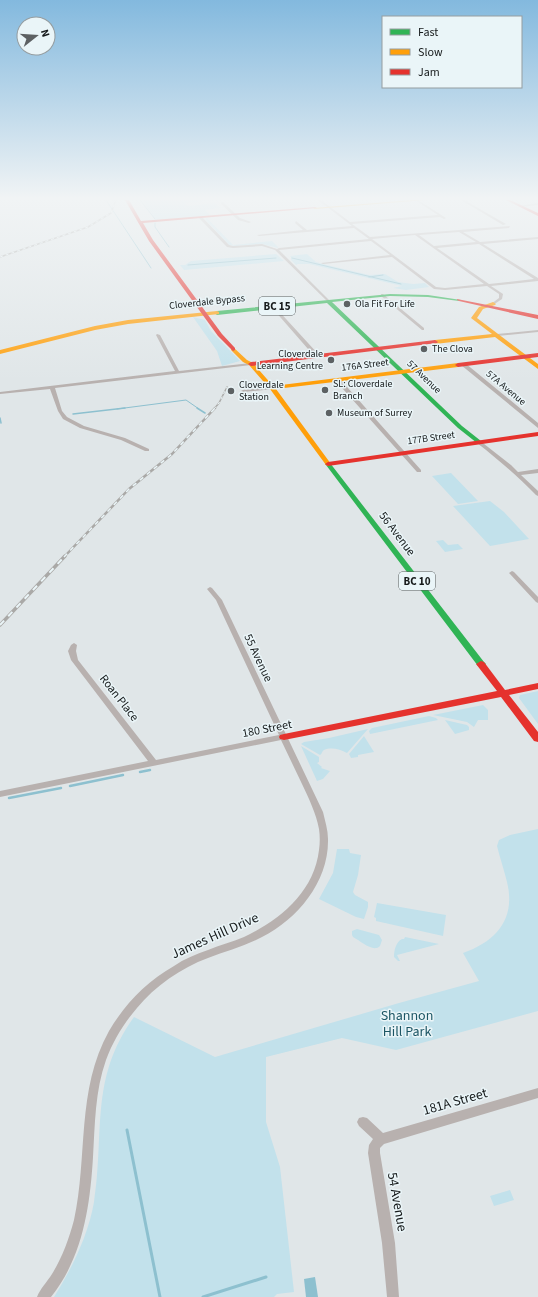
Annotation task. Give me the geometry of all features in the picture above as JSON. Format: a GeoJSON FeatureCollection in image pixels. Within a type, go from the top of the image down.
{"type":"FeatureCollection","features":[{"type":"Feature","properties":{"kind":"main road","name":"56 Avenue"},"geometry":{"type":"LineString","coordinates":[[172,261],[225,340],[245,361],[251,364],[272,388],[328,464],[538,739]]}},
{"type":"Feature","properties":{"kind":"main road","name":"Cloverdale Bypass"},"geometry":{"type":"LineString","coordinates":[[0,347],[94,327],[187,313],[382,293],[414,292],[454,296],[538,315]]}},
{"type":"Feature","properties":{"kind":"main road","name":"Cloverdale Bypass"},"geometry":{"type":"LineString","coordinates":[[327,299],[405,294],[439,296],[491,305]]}},
{"type":"Feature","properties":{"kind":"main road","name":"57 Avenue"},"geometry":{"type":"LineString","coordinates":[[327,299],[460,427],[479,442]]}},
{"type":"Feature","properties":{"kind":"main road"},"geometry":{"type":"LineString","coordinates":[[491,305],[478,311],[474,318],[538,367]]}},
{"type":"Feature","properties":{"kind":"main road","name":"Cloverdale Bypass"},"geometry":{"type":"LineString","coordinates":[[0,352],[94,327]]}},
{"type":"Feature","properties":{"kind":"main road"},"geometry":{"type":"LineString","coordinates":[[251,364],[497,336]]}},
{"type":"Feature","properties":{"kind":"main road","name":"176A Street"},"geometry":{"type":"LineString","coordinates":[[272,388],[538,354]]}},
{"type":"Feature","properties":{"kind":"main road","name":"177B Street"},"geometry":{"type":"LineString","coordinates":[[328,464],[538,434]]}},
{"type":"Feature","properties":{"kind":"main road","name":"180 Street"},"geometry":{"type":"LineString","coordinates":[[284,737],[538,686]]}},
{"type":"Feature","properties":{"kind":"street","name":"57 Avenue"},"geometry":{"type":"LineString","coordinates":[[287,261],[327,299]]}},
{"type":"Feature","properties":{"kind":"street"},"geometry":{"type":"LineString","coordinates":[[322,263],[347,261]]}},
{"type":"Feature","properties":{"kind":"street"},"geometry":{"type":"LineString","coordinates":[[399,261],[433,287],[438,289],[538,280]]}},
{"type":"Feature","properties":{"kind":"street"},"geometry":{"type":"LineString","coordinates":[[454,261],[500,293],[501,296],[499,300],[491,305]]}},
{"type":"Feature","properties":{"kind":"street"},"geometry":{"type":"LineString","coordinates":[[507,261],[538,280]]}},
{"type":"Feature","properties":{"kind":"street"},"geometry":{"type":"LineString","coordinates":[[382,295],[423,329]]}},
{"type":"Feature","properties":{"kind":"street"},"geometry":{"type":"LineString","coordinates":[[275,309],[317,356]]}},
{"type":"Feature","properties":{"kind":"street"},"geometry":{"type":"LineString","coordinates":[[497,336],[538,331]]}},
{"type":"Feature","properties":{"kind":"street"},"geometry":{"type":"LineString","coordinates":[[158,335],[178,373]]}},
{"type":"Feature","properties":{"kind":"street"},"geometry":{"type":"LineString","coordinates":[[0,393],[251,364]]}},
{"type":"Feature","properties":{"kind":"street","name":"57A Avenue"},"geometry":{"type":"LineString","coordinates":[[463,364],[538,426]]}},
{"type":"Feature","properties":{"kind":"street"},"geometry":{"type":"LineString","coordinates":[[337,379],[419,471]]}},
{"type":"Feature","properties":{"kind":"street"},"geometry":{"type":"LineString","coordinates":[[52,387],[60,411],[65,418],[82,427],[122,439],[147,450]]}},
{"type":"Feature","properties":{"kind":"street","name":"176A Street"},"geometry":{"type":"LineString","coordinates":[[243,391],[272,388]]}},
{"type":"Feature","properties":{"kind":"street","name":"57 Avenue"},"geometry":{"type":"LineString","coordinates":[[479,442],[538,494]]}},
{"type":"Feature","properties":{"kind":"street"},"geometry":{"type":"LineString","coordinates":[[516,474],[538,471]]}},
{"type":"Feature","properties":{"kind":"street"},"geometry":{"type":"LineString","coordinates":[[512,573],[538,601]]}},
{"type":"Feature","properties":{"kind":"street","name":"55 Avenue"},"geometry":{"type":"LineString","coordinates":[[210,589],[219,600],[284,737]]}},
{"type":"Feature","properties":{"kind":"street","name":"Roan Place"},"geometry":{"type":"LineString","coordinates":[[74,645],[72,651],[74,660],[154,763]]}},
{"type":"Feature","properties":{"kind":"street","name":"180 Street"},"geometry":{"type":"LineString","coordinates":[[0,794],[284,737]]}},
{"type":"Feature","properties":{"kind":"street","name":"James Hill Drive"},"geometry":{"type":"LineString","coordinates":[[44,1297],[63,1268],[74,1239],[82,1209],[91,1105],[98,1069],[109,1042],[127,1013],[142,995],[175,970],[202,956],[246,941],[282,919],[304,896],[314,882],[319,869],[324,840],[323,826],[311,795],[284,737]]}},
{"type":"Feature","properties":{"kind":"street","name":"181A Street"},"geometry":{"type":"LineString","coordinates":[[381,1139],[538,1093]]}},
{"type":"Feature","properties":{"kind":"street"},"geometry":{"type":"LineString","coordinates":[[363,1122],[381,1139]]}},
{"type":"Feature","properties":{"kind":"street","name":"54 Avenue"},"geometry":{"type":"LineString","coordinates":[[381,1139],[376,1145],[374,1153],[388,1234],[393,1297]]}},
{"type":"Feature","properties":{"kind":"green space"},"geometry":{"type":"Polygon","coordinates":[[[191,261],[284,261],[184,270],[180,265],[185,265],[191,261]]]}},
{"type":"Feature","properties":{"kind":"green space"},"geometry":{"type":"Polygon","coordinates":[[[292,261],[314,261],[369,275],[385,274],[398,282],[413,284],[425,283],[429,287],[406,290],[393,288],[402,286],[309,264],[296,265],[292,261]]]}},
{"type":"Feature","properties":{"kind":"green space"},"geometry":{"type":"Polygon","coordinates":[[[193,317],[205,320],[211,331],[240,361],[222,366],[217,351],[193,317]]]}},
{"type":"Feature","properties":{"kind":"green space"},"geometry":{"type":"Polygon","coordinates":[[[451,473],[478,501],[458,504],[432,476],[451,473]]]}},
{"type":"Feature","properties":{"kind":"green space"},"geometry":{"type":"Polygon","coordinates":[[[490,501],[504,512],[529,539],[490,546],[453,506],[490,501]]]}},
{"type":"Feature","properties":{"kind":"green space"},"geometry":{"type":"Polygon","coordinates":[[[443,540],[448,545],[458,544],[463,549],[445,552],[436,541],[443,540]]]}},
{"type":"Feature","properties":{"kind":"green space"},"geometry":{"type":"Polygon","coordinates":[[[538,691],[538,724],[519,698],[520,695],[538,691]]]}},
{"type":"Feature","properties":{"kind":"green space"},"geometry":{"type":"Polygon","coordinates":[[[483,705],[488,710],[488,720],[478,720],[474,727],[467,722],[433,715],[483,705]]]}},
{"type":"Feature","properties":{"kind":"green space"},"geometry":{"type":"Polygon","coordinates":[[[429,716],[438,720],[370,734],[369,731],[372,728],[429,716]]]}},
{"type":"Feature","properties":{"kind":"green space"},"geometry":{"type":"Polygon","coordinates":[[[445,720],[467,725],[469,730],[455,734],[445,720]]]}},
{"type":"Feature","properties":{"kind":"green space"},"geometry":{"type":"Polygon","coordinates":[[[368,729],[347,753],[330,749],[324,750],[320,755],[301,744],[304,742],[368,729]]]}},
{"type":"Feature","properties":{"kind":"green space"},"geometry":{"type":"Polygon","coordinates":[[[364,736],[374,752],[351,758],[349,754],[364,736]]]}},
{"type":"Feature","properties":{"kind":"green space"},"geometry":{"type":"Polygon","coordinates":[[[301,746],[319,757],[319,762],[317,763],[322,767],[321,768],[330,771],[323,779],[317,781],[301,746]]]}},
{"type":"Feature","properties":{"kind":"green space","name":"Shannon Hill Park"},"geometry":{"type":"Polygon","coordinates":[[[538,829],[538,1011],[396,1050],[342,1038],[266,1057],[266,1122],[280,1167],[294,1292],[277,1294],[274,1297],[54,1297],[73,1263],[88,1227],[94,1202],[97,1177],[101,1107],[104,1085],[110,1062],[120,1040],[134,1017],[215,1057],[479,981],[463,953],[475,948],[494,935],[506,917],[509,907],[509,895],[497,846],[499,840],[510,835],[538,829]]]}},
{"type":"Feature","properties":{"kind":"green space"},"geometry":{"type":"Polygon","coordinates":[[[337,849],[349,849],[350,853],[361,855],[358,875],[353,892],[355,895],[368,902],[364,919],[356,917],[319,899],[333,873],[337,849]]]}},
{"type":"Feature","properties":{"kind":"green space"},"geometry":{"type":"Polygon","coordinates":[[[377,903],[446,915],[443,936],[376,921],[376,918],[374,917],[377,903]]]}},
{"type":"Feature","properties":{"kind":"green space"},"geometry":{"type":"Polygon","coordinates":[[[357,929],[379,935],[382,940],[380,946],[374,948],[367,946],[353,937],[352,931],[357,929]]]}},
{"type":"Feature","properties":{"kind":"green space"},"geometry":{"type":"Polygon","coordinates":[[[405,937],[439,944],[397,955],[400,961],[398,961],[394,957],[395,949],[398,942],[405,937]]]}},
{"type":"Feature","properties":{"kind":"green space"},"geometry":{"type":"Polygon","coordinates":[[[510,1190],[514,1200],[494,1206],[490,1196],[510,1190]]]}},
{"type":"Feature","properties":{"kind":"shaded area"},"geometry":{"type":"Polygon","coordinates":[[[315,1277],[318,1297],[306,1297],[304,1279],[315,1277]]]}},
{"type":"Feature","properties":{"kind":"waterway"},"geometry":{"type":"LineString","coordinates":[[146,261],[151,268]]}},
{"type":"Feature","properties":{"kind":"waterway"},"geometry":{"type":"LineString","coordinates":[[188,265],[244,261]]}},
{"type":"Feature","properties":{"kind":"waterway"},"geometry":{"type":"LineString","coordinates":[[303,261],[371,277]]}},
{"type":"Feature","properties":{"kind":"waterway"},"geometry":{"type":"LineString","coordinates":[[371,277],[383,275]]}},
{"type":"Feature","properties":{"kind":"waterway"},"geometry":{"type":"LineString","coordinates":[[371,277],[401,284]]}},
{"type":"Feature","properties":{"kind":"waterway"},"geometry":{"type":"LineString","coordinates":[[122,408],[186,400],[199,409]]}},
{"type":"Feature","properties":{"kind":"waterway"},"geometry":{"type":"LineString","coordinates":[[73,414],[122,408]]}},
{"type":"Feature","properties":{"kind":"waterway"},"geometry":{"type":"LineString","coordinates":[[117,409],[122,408]]}},
{"type":"Feature","properties":{"kind":"waterway"},"geometry":{"type":"LineString","coordinates":[[197,408],[205,413]]}},
{"type":"Feature","properties":{"kind":"waterway"},"geometry":{"type":"LineString","coordinates":[[0,418],[1,423]]}},
{"type":"Feature","properties":{"kind":"waterway"},"geometry":{"type":"LineString","coordinates":[[140,772],[150,770]]}},
{"type":"Feature","properties":{"kind":"waterway"},"geometry":{"type":"LineString","coordinates":[[70,786],[123,775]]}},
{"type":"Feature","properties":{"kind":"waterway"},"geometry":{"type":"LineString","coordinates":[[9,798],[61,788]]}},
{"type":"Feature","properties":{"kind":"waterway"},"geometry":{"type":"LineString","coordinates":[[127,1130],[160,1297]]}},
{"type":"Feature","properties":{"kind":"waterway"},"geometry":{"type":"LineString","coordinates":[[203,1297],[266,1277]]}},
{"type":"Feature","properties":{"kind":"railway"},"geometry":{"type":"LineString","coordinates":[[214,409],[219,403],[227,387]]}},
{"type":"Feature","properties":{"kind":"railway"},"geometry":{"type":"LineString","coordinates":[[64,557],[129,489],[172,454],[215,408]]}},
{"type":"Feature","properties":{"kind":"railway"},"geometry":{"type":"LineString","coordinates":[[0,625],[65,556]]}},
{"type":"Feature","properties":{"kind":"traffic: fast"},"geometry":{"type":"LineString","coordinates":[[217,313],[390,295],[428,296],[459,300]]}},
{"type":"Feature","properties":{"kind":"traffic: fast"},"geometry":{"type":"LineString","coordinates":[[328,301],[460,427],[479,442]]}},
{"type":"Feature","properties":{"kind":"traffic: fast"},"geometry":{"type":"LineString","coordinates":[[328,464],[481,664]]}},
{"type":"Feature","properties":{"kind":"traffic: slow"},"geometry":{"type":"LineString","coordinates":[[493,304],[481,308],[474,318],[538,367]]}},
{"type":"Feature","properties":{"kind":"traffic: slow"},"geometry":{"type":"LineString","coordinates":[[0,352],[95,328],[128,322],[217,313]]}},
{"type":"Feature","properties":{"kind":"traffic: slow"},"geometry":{"type":"LineString","coordinates":[[435,342],[497,335]]}},
{"type":"Feature","properties":{"kind":"traffic: slow"},"geometry":{"type":"LineString","coordinates":[[233,349],[245,361],[251,364],[272,388],[328,464]]}},
{"type":"Feature","properties":{"kind":"traffic: slow"},"geometry":{"type":"LineString","coordinates":[[272,388],[458,365]]}},
{"type":"Feature","properties":{"kind":"traffic: jam"},"geometry":{"type":"LineString","coordinates":[[166,261],[220,335],[233,349]]}},
{"type":"Feature","properties":{"kind":"traffic: jam"},"geometry":{"type":"LineString","coordinates":[[459,300],[538,317]]}},
{"type":"Feature","properties":{"kind":"traffic: jam"},"geometry":{"type":"LineString","coordinates":[[251,364],[435,342]]}},
{"type":"Feature","properties":{"kind":"traffic: jam"},"geometry":{"type":"LineString","coordinates":[[458,365],[538,355]]}},
{"type":"Feature","properties":{"kind":"traffic: jam"},"geometry":{"type":"LineString","coordinates":[[328,464],[538,434]]}},
{"type":"Feature","properties":{"kind":"traffic: jam"},"geometry":{"type":"LineString","coordinates":[[481,664],[538,739]]}},
{"type":"Feature","properties":{"kind":"traffic: jam"},"geometry":{"type":"LineString","coordinates":[[284,737],[538,686]]}},
{"type":"Feature","properties":{"kind":"place","name":"Ola Fit For Life"},"geometry":{"type":"Point","coordinates":[347,304]}},
{"type":"Feature","properties":{"kind":"place","name":"The Clova"},"geometry":{"type":"Point","coordinates":[424,349]}},
{"type":"Feature","properties":{"kind":"place","name":"Cloverdale Learning Centre"},"geometry":{"type":"Point","coordinates":[331,360]}},
{"type":"Feature","properties":{"kind":"place","name":"SL: Cloverdale Branch"},"geometry":{"type":"Point","coordinates":[325,390]}},
{"type":"Feature","properties":{"kind":"place","name":"Cloverdale Station"},"geometry":{"type":"Point","coordinates":[231,391]}},
{"type":"Feature","properties":{"kind":"place","name":"Museum of Surrey"},"geometry":{"type":"Point","coordinates":[329,413]}}]}
